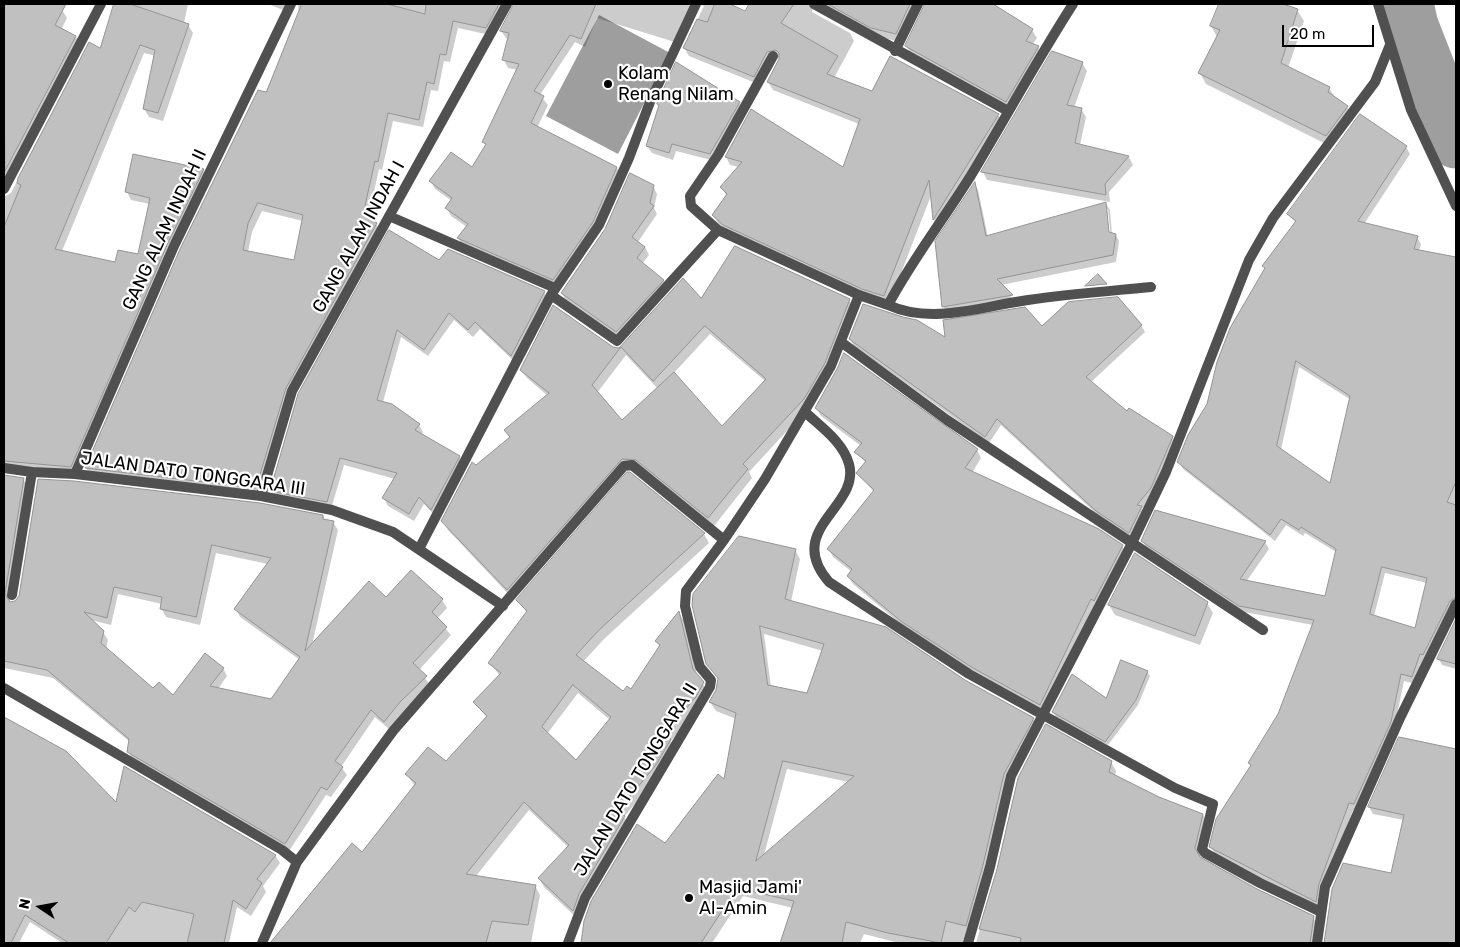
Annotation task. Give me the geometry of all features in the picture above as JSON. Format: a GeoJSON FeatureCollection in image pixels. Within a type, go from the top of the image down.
{"type":"FeatureCollection","features":[{"type":"Feature","properties":{"kind":"street"},"geometry":{"type":"LineString","coordinates":[[4,189],[101,4]]}},
{"type":"Feature","properties":{"kind":"street","name":"GANG ALAM INDAH II"},"geometry":{"type":"LineString","coordinates":[[75,474],[174,246],[291,4]]}},
{"type":"Feature","properties":{"kind":"street","name":"GANG ALAM INDAH I"},"geometry":{"type":"LineString","coordinates":[[261,496],[292,391],[508,4]]}},
{"type":"Feature","properties":{"kind":"street"},"geometry":{"type":"LineString","coordinates":[[419,549],[553,291],[599,225],[629,158],[650,102],[696,4]]}},
{"type":"Feature","properties":{"kind":"street"},"geometry":{"type":"LineString","coordinates":[[814,4],[1008,112]]}},
{"type":"Feature","properties":{"kind":"street"},"geometry":{"type":"LineString","coordinates":[[895,50],[918,4]]}},
{"type":"Feature","properties":{"kind":"street"},"geometry":{"type":"LineString","coordinates":[[888,305],[909,267],[970,176],[1074,4]]}},
{"type":"Feature","properties":{"kind":"street"},"geometry":{"type":"LineString","coordinates":[[1378,4],[1411,110],[1456,206]]}},
{"type":"Feature","properties":{"kind":"street"},"geometry":{"type":"LineString","coordinates":[[968,943],[990,867],[1011,776],[1132,543],[1166,472],[1217,346],[1249,260],[1273,218],[1375,82],[1390,45]]}},
{"type":"Feature","properties":{"kind":"street"},"geometry":{"type":"LineString","coordinates":[[773,56],[718,155],[690,196],[691,206],[695,211],[718,230],[859,295],[908,311],[941,313],[969,311],[1027,300],[1151,287]]}},
{"type":"Feature","properties":{"kind":"street"},"geometry":{"type":"LineString","coordinates":[[389,216],[553,291],[616,341],[718,230]]}},
{"type":"Feature","properties":{"kind":"street","name":"JALAN DATO TONGGARA II"},"geometry":{"type":"LineString","coordinates":[[568,943],[585,898],[710,687],[711,680],[700,667],[698,660],[684,596],[765,479],[805,412],[831,366],[859,295]]}},
{"type":"Feature","properties":{"kind":"street"},"geometry":{"type":"LineString","coordinates":[[841,342],[947,420],[1263,630]]}},
{"type":"Feature","properties":{"kind":"street"},"geometry":{"type":"LineString","coordinates":[[805,412],[839,445],[849,462],[851,474],[849,484],[817,536],[814,552],[820,571],[829,582],[969,674],[1174,788],[1213,804],[1202,849],[1205,853],[1260,883],[1319,911]]}},
{"type":"Feature","properties":{"kind":"street"},"geometry":{"type":"LineString","coordinates":[[262,943],[297,862],[393,731],[627,464],[632,465],[724,540]]}},
{"type":"Feature","properties":{"kind":"street","name":"JALAN DATO TONGGARA III"},"geometry":{"type":"LineString","coordinates":[[4,468],[32,472],[75,474],[261,496],[332,510],[393,532],[503,606]]}},
{"type":"Feature","properties":{"kind":"street"},"geometry":{"type":"LineString","coordinates":[[12,594],[32,472]]}},
{"type":"Feature","properties":{"kind":"street"},"geometry":{"type":"LineString","coordinates":[[1316,943],[1324,886],[1353,820],[1456,604]]}},
{"type":"Feature","properties":{"kind":"street"},"geometry":{"type":"LineString","coordinates":[[4,688],[282,850],[297,862]]}},
{"type":"Feature","properties":{"kind":"shaded area","name":"Kolam Renang Nilam"},"geometry":{"type":"Polygon","coordinates":[[[599,15],[670,53],[618,154],[546,116],[599,15]]]}},
{"type":"Feature","properties":{"kind":"building"},"geometry":{"type":"Polygon","coordinates":[[[4,4],[66,4],[55,25],[76,36],[5,171],[4,4]]]}},
{"type":"Feature","properties":{"kind":"building"},"geometry":{"type":"Polygon","coordinates":[[[114,4],[130,4],[189,24],[158,113],[143,109],[155,50],[140,45],[55,249],[115,262],[118,250],[138,254],[150,198],[125,192],[133,154],[204,169],[168,243],[71,467],[4,461],[4,227],[21,185],[17,183],[18,178],[89,42],[100,48],[114,4]]]}},
{"type":"Feature","properties":{"kind":"building"},"geometry":{"type":"Polygon","coordinates":[[[302,4],[387,4],[425,14],[426,4],[499,4],[486,28],[453,21],[446,55],[440,54],[434,84],[427,82],[419,120],[388,113],[378,162],[375,161],[363,215],[377,223],[286,388],[256,488],[85,468],[180,249],[258,90],[266,92],[302,4]],[[258,203],[248,224],[243,250],[294,260],[303,215],[258,203]]]}},
{"type":"Feature","properties":{"kind":"building"},"geometry":{"type":"Polygon","coordinates":[[[514,4],[596,4],[581,39],[570,35],[534,91],[544,96],[531,123],[617,167],[593,222],[553,280],[457,238],[468,224],[445,208],[452,198],[429,181],[451,152],[472,167],[486,144],[482,142],[519,64],[502,60],[509,33],[500,31],[514,4]]]}},
{"type":"Feature","properties":{"kind":"building"},"geometry":{"type":"Polygon","coordinates":[[[715,4],[730,4],[745,11],[749,4],[794,4],[781,23],[838,56],[827,74],[872,91],[890,56],[999,114],[933,220],[929,180],[884,296],[862,289],[723,225],[712,215],[727,194],[720,187],[742,162],[725,157],[751,109],[843,167],[860,119],[767,82],[779,59],[779,53],[776,50],[767,52],[754,77],[683,48],[697,19],[707,22],[715,4]]]}},
{"type":"Feature","properties":{"kind":"building"},"geometry":{"type":"Polygon","coordinates":[[[828,4],[910,4],[896,34],[871,28],[828,4]]]}},
{"type":"Feature","properties":{"kind":"building"},"geometry":{"type":"Polygon","coordinates":[[[925,4],[993,4],[1033,29],[1026,41],[1039,46],[1006,102],[905,46],[925,4]]]}},
{"type":"Feature","properties":{"kind":"building"},"geometry":{"type":"Polygon","coordinates":[[[1219,4],[1283,4],[1298,9],[1281,63],[1330,87],[1328,92],[1348,106],[1326,136],[1198,73],[1220,30],[1210,26],[1219,4]]]}},
{"type":"Feature","properties":{"kind":"building"},"geometry":{"type":"Polygon","coordinates":[[[1052,51],[1083,62],[1067,105],[1082,108],[1075,143],[1129,156],[1105,184],[1106,195],[981,172],[1052,51]]]}},
{"type":"Feature","properties":{"kind":"building"},"geometry":{"type":"Polygon","coordinates":[[[676,62],[740,102],[710,154],[672,144],[669,153],[646,146],[659,105],[657,104],[676,62]]]}},
{"type":"Feature","properties":{"kind":"building"},"geometry":{"type":"Polygon","coordinates":[[[1360,114],[1407,146],[1358,221],[1418,236],[1414,249],[1456,257],[1456,482],[1447,502],[1456,505],[1456,597],[1450,601],[1423,655],[1420,654],[1412,677],[1401,674],[1391,722],[1354,804],[1349,803],[1319,884],[1316,902],[1209,847],[1216,819],[1251,765],[1248,763],[1278,714],[1314,620],[1239,606],[1141,541],[1155,510],[1266,541],[1240,579],[1325,596],[1336,549],[1301,527],[1299,530],[1281,519],[1270,535],[1177,462],[1188,435],[1207,404],[1217,362],[1230,328],[1265,268],[1262,266],[1296,221],[1287,214],[1360,114]],[[1296,361],[1277,446],[1330,483],[1350,396],[1296,361]],[[1382,567],[1370,614],[1415,628],[1427,578],[1382,567]]]}},
{"type":"Feature","properties":{"kind":"building"},"geometry":{"type":"Polygon","coordinates":[[[630,173],[654,185],[650,203],[654,206],[632,237],[645,247],[637,258],[664,280],[616,332],[561,293],[605,229],[630,173]]]}},
{"type":"Feature","properties":{"kind":"building"},"geometry":{"type":"Polygon","coordinates":[[[975,182],[986,236],[1106,202],[1109,232],[1116,234],[1113,255],[997,279],[1013,295],[942,307],[935,241],[975,182]]]}},
{"type":"Feature","properties":{"kind":"building"},"geometry":{"type":"Polygon","coordinates":[[[389,230],[439,260],[448,249],[545,291],[511,356],[475,322],[468,330],[449,313],[424,350],[397,330],[377,400],[392,404],[420,424],[415,430],[460,456],[431,510],[419,497],[409,514],[382,498],[397,473],[340,458],[327,502],[270,491],[298,394],[389,230]]]}},
{"type":"Feature","properties":{"kind":"building"},"geometry":{"type":"Polygon","coordinates":[[[735,246],[850,299],[825,363],[804,399],[743,464],[748,469],[708,518],[636,460],[622,459],[507,590],[441,521],[472,462],[476,465],[510,437],[504,430],[549,393],[520,370],[553,305],[613,347],[619,348],[683,278],[701,298],[735,246]],[[705,326],[653,381],[621,347],[592,385],[622,420],[674,372],[722,426],[766,379],[705,326]]]}},
{"type":"Feature","properties":{"kind":"building"},"geometry":{"type":"Polygon","coordinates":[[[1098,274],[1107,284],[1085,286],[1098,274]]]}},
{"type":"Feature","properties":{"kind":"building"},"geometry":{"type":"Polygon","coordinates":[[[1118,297],[1142,325],[1086,377],[1127,411],[1129,408],[1173,436],[1151,488],[1137,505],[1142,506],[1129,533],[1096,511],[997,419],[985,437],[849,339],[863,304],[917,320],[945,337],[943,320],[1025,307],[1042,326],[1068,302],[1118,297]]]}},
{"type":"Feature","properties":{"kind":"building"},"geometry":{"type":"Polygon","coordinates":[[[844,353],[978,449],[965,468],[1099,529],[1123,545],[1094,601],[1091,599],[1040,705],[973,668],[902,622],[847,576],[852,569],[827,549],[874,490],[856,473],[866,461],[854,452],[862,443],[815,408],[844,353]]]}},
{"type":"Feature","properties":{"kind":"building"},"geometry":{"type":"Polygon","coordinates":[[[627,472],[630,472],[705,533],[599,630],[576,655],[623,691],[627,686],[631,689],[660,645],[655,641],[679,611],[693,669],[704,682],[696,697],[664,734],[671,739],[656,765],[618,811],[625,816],[579,894],[573,911],[538,878],[569,845],[524,802],[466,874],[536,885],[528,925],[492,921],[486,943],[270,943],[352,843],[362,852],[416,783],[405,774],[428,747],[446,761],[487,716],[473,702],[501,673],[488,663],[527,611],[516,600],[627,472]],[[573,685],[542,727],[576,760],[611,717],[573,685]]]}},
{"type":"Feature","properties":{"kind":"building"},"geometry":{"type":"Polygon","coordinates":[[[4,475],[24,478],[5,594],[10,602],[15,601],[19,596],[38,479],[74,481],[260,503],[323,515],[323,519],[334,521],[305,651],[369,581],[386,597],[411,570],[443,599],[432,612],[447,627],[413,663],[427,676],[400,702],[384,722],[371,710],[335,761],[343,767],[327,790],[321,787],[285,844],[127,752],[129,739],[47,670],[4,661],[4,475]],[[212,545],[196,617],[160,609],[162,597],[114,587],[107,618],[84,612],[104,631],[101,643],[153,688],[159,682],[173,695],[205,653],[224,668],[210,686],[271,699],[300,657],[234,609],[271,558],[212,545]]]}},
{"type":"Feature","properties":{"kind":"building"},"geometry":{"type":"Polygon","coordinates":[[[739,536],[796,549],[785,599],[886,627],[965,680],[1034,718],[1004,774],[983,865],[966,926],[946,921],[941,943],[888,933],[846,922],[842,943],[780,943],[794,901],[737,888],[701,943],[581,943],[584,921],[591,901],[637,824],[665,843],[718,774],[724,779],[736,713],[709,702],[716,690],[718,678],[706,664],[692,605],[693,594],[739,536]],[[760,626],[768,685],[807,693],[824,644],[760,626]],[[783,761],[756,861],[854,776],[783,761]]]}},
{"type":"Feature","properties":{"kind":"building"},"geometry":{"type":"Polygon","coordinates":[[[1135,553],[1208,602],[1195,636],[1108,605],[1135,553]]]}},
{"type":"Feature","properties":{"kind":"building"},"geometry":{"type":"Polygon","coordinates":[[[1456,619],[1456,664],[1437,659],[1456,619]]]}},
{"type":"Feature","properties":{"kind":"building"},"geometry":{"type":"Polygon","coordinates":[[[1121,660],[1148,671],[1136,700],[1105,742],[1052,712],[1072,674],[1106,698],[1121,660]]]}},
{"type":"Feature","properties":{"kind":"building"},"geometry":{"type":"Polygon","coordinates":[[[4,717],[66,751],[116,802],[124,766],[276,855],[257,879],[262,883],[246,909],[233,900],[224,943],[187,943],[194,914],[142,902],[135,912],[129,907],[106,943],[69,943],[25,915],[11,943],[4,943],[4,717]]]}},
{"type":"Feature","properties":{"kind":"building"},"geometry":{"type":"Polygon","coordinates":[[[1046,724],[1112,761],[1109,772],[1159,797],[1203,814],[1195,848],[1200,857],[1257,889],[1314,916],[1310,943],[1020,943],[1021,938],[979,929],[997,869],[1018,778],[1046,724]]]}},
{"type":"Feature","properties":{"kind":"building"},"geometry":{"type":"Polygon","coordinates":[[[1399,737],[1456,749],[1456,943],[1324,943],[1332,889],[1343,863],[1391,873],[1404,815],[1368,807],[1399,737]]]}},
{"type":"Feature","properties":{"kind":"waterway"},"geometry":{"type":"LineString","coordinates":[[1406,4],[1411,26],[1456,141]]}},
{"type":"Feature","properties":{"kind":"place","name":"Kolam Renang Nilam"},"geometry":{"type":"Point","coordinates":[608,84]}},
{"type":"Feature","properties":{"kind":"place","name":"Masjid Jami' Al-Amin"},"geometry":{"type":"Point","coordinates":[689,898]}}]}
